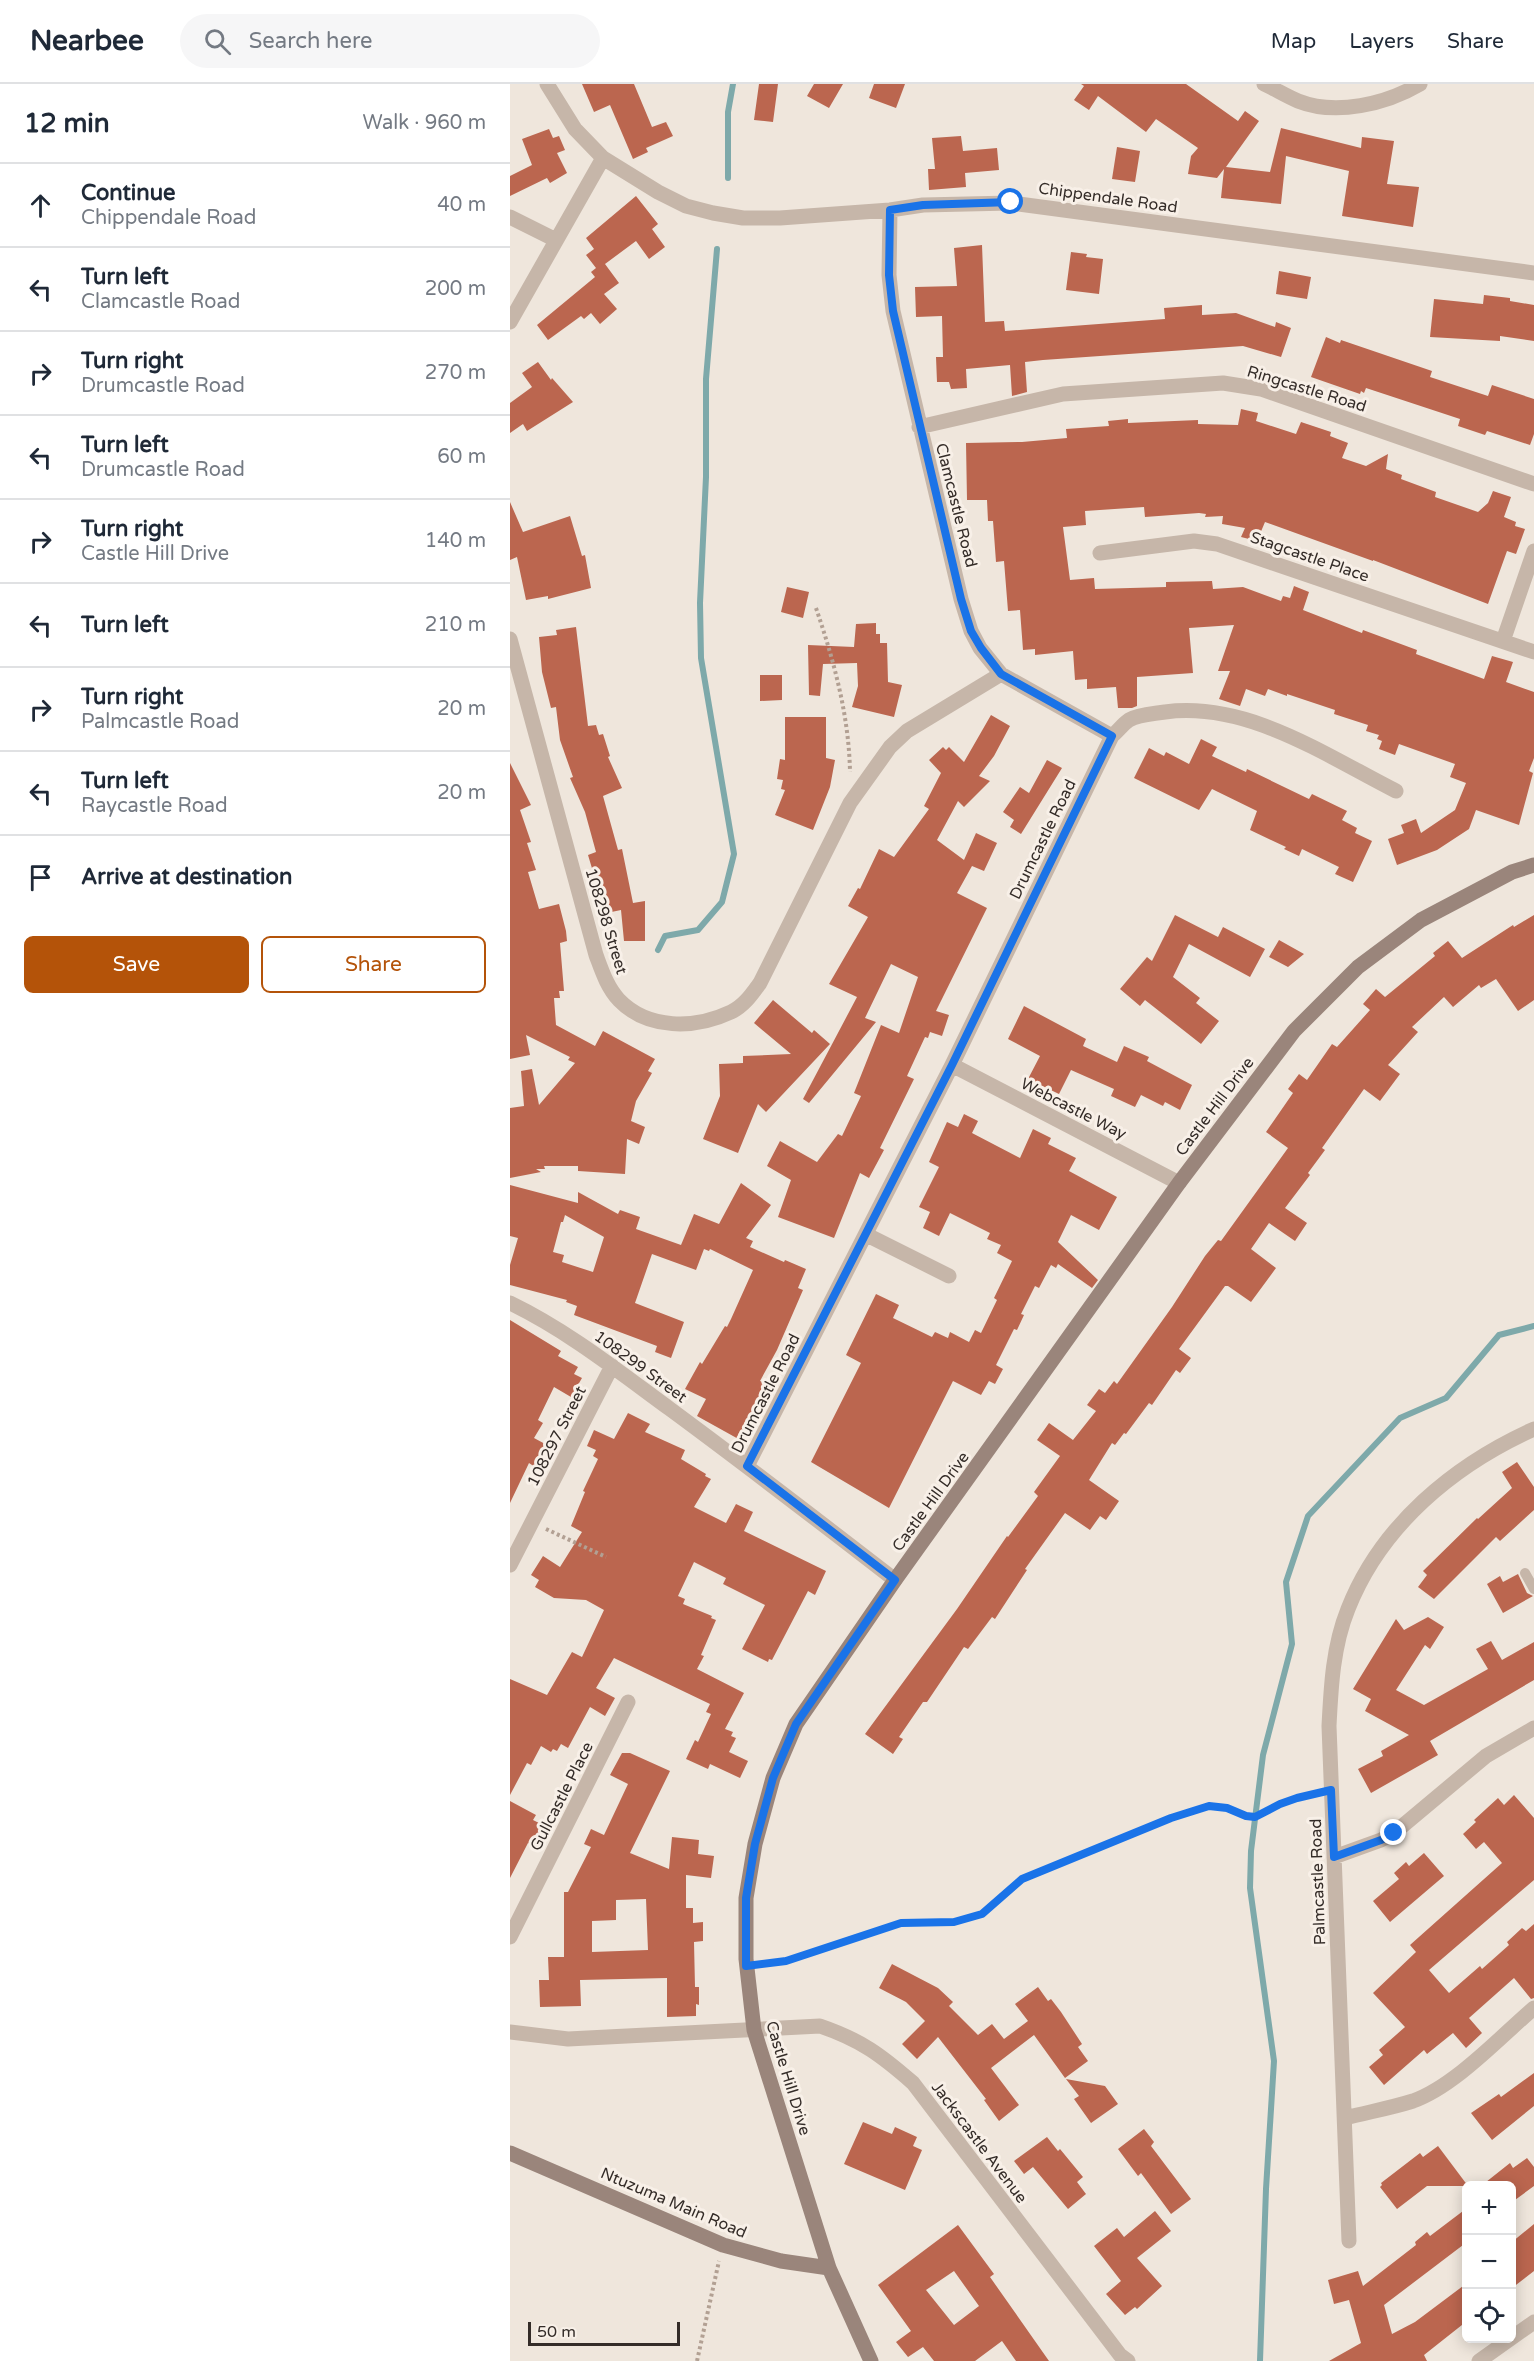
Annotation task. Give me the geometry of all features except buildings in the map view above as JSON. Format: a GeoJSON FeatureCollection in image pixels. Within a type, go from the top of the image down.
{"type":"FeatureCollection","features":[{"type":"Feature","properties":{"kind":"street","name":"Chippendale Road"},"geometry":{"type":"LineString","coordinates":[[547,84],[575,129],[603,158],[658,192],[686,206],[733,216],[780,218],[890,210],[923,205],[1011,202],[1534,273]]}},
{"type":"Feature","properties":{"kind":"street"},"geometry":{"type":"LineString","coordinates":[[1264,84],[1299,101],[1345,106],[1384,101],[1420,84]]}},
{"type":"Feature","properties":{"kind":"street"},"geometry":{"type":"LineString","coordinates":[[510,322],[603,158]]}},
{"type":"Feature","properties":{"kind":"street","name":"Clamcastle Road"},"geometry":{"type":"LineString","coordinates":[[890,210],[889,275],[893,311],[961,599],[971,631],[1001,674],[1112,736]]}},
{"type":"Feature","properties":{"kind":"street"},"geometry":{"type":"LineString","coordinates":[[510,217],[556,240]]}},
{"type":"Feature","properties":{"kind":"street","name":"Ringcastle Road"},"geometry":{"type":"LineString","coordinates":[[920,427],[1063,394],[1223,383],[1261,389],[1534,484]]}},
{"type":"Feature","properties":{"kind":"street","name":"Stagcastle Place"},"geometry":{"type":"LineString","coordinates":[[1100,553],[1194,541],[1217,544],[1534,652]]}},
{"type":"Feature","properties":{"kind":"street"},"geometry":{"type":"LineString","coordinates":[[1503,641],[1534,550]]}},
{"type":"Feature","properties":{"kind":"street","name":"108298 Street"},"geometry":{"type":"LineString","coordinates":[[510,639],[596,955],[607,984],[620,1001],[638,1014],[657,1022],[681,1025],[700,1023],[732,1012],[748,999],[760,983],[850,803],[890,747],[907,731],[1001,674]]}},
{"type":"Feature","properties":{"kind":"street","name":"Drumcastle Road"},"geometry":{"type":"LineString","coordinates":[[895,1580],[747,1466],[952,1065],[1112,736],[1130,720],[1145,715],[1207,711],[1242,717],[1274,729],[1396,791]]}},
{"type":"Feature","properties":{"kind":"street","name":"Castle Hill Drive"},"geometry":{"type":"LineString","coordinates":[[871,2361],[829,2268],[754,2030],[746,1966],[746,1898],[755,1844],[773,1778],[796,1724],[895,1580],[1179,1183],[1294,1031],[1358,967],[1421,920],[1512,872],[1534,865]]}},
{"type":"Feature","properties":{"kind":"street","name":"Webcastle Way"},"geometry":{"type":"LineString","coordinates":[[952,1065],[1179,1183]]}},
{"type":"Feature","properties":{"kind":"street"},"geometry":{"type":"LineString","coordinates":[[867,1234],[949,1276]]}},
{"type":"Feature","properties":{"kind":"street","name":"108299 Street"},"geometry":{"type":"LineString","coordinates":[[510,1303],[545,1320],[612,1366],[747,1466]]}},
{"type":"Feature","properties":{"kind":"street","name":"108297 Street"},"geometry":{"type":"LineString","coordinates":[[510,1565],[612,1366]]}},
{"type":"Feature","properties":{"kind":"street","name":"Palmcastle Road"},"geometry":{"type":"LineString","coordinates":[[1349,2241],[1329,1726],[1333,1665],[1347,1610],[1369,1565],[1404,1519],[1457,1472],[1534,1429]]}},
{"type":"Feature","properties":{"kind":"street","name":"Gullcastle Place"},"geometry":{"type":"LineString","coordinates":[[510,1937],[628,1702]]}},
{"type":"Feature","properties":{"kind":"street"},"geometry":{"type":"LineString","coordinates":[[1334,1857],[1394,1833],[1486,1756],[1534,1728]]}},
{"type":"Feature","properties":{"kind":"street"},"geometry":{"type":"LineString","coordinates":[[1345,2118],[1414,2101],[1434,2091],[1454,2077],[1534,2008]]}},
{"type":"Feature","properties":{"kind":"street","name":"Jackscastle Avenue"},"geometry":{"type":"LineString","coordinates":[[754,2030],[820,2026],[850,2037],[888,2062],[913,2084],[1120,2355],[1128,2361]]}},
{"type":"Feature","properties":{"kind":"street"},"geometry":{"type":"LineString","coordinates":[[510,2032],[568,2039],[754,2030]]}},
{"type":"Feature","properties":{"kind":"street","name":"Ntuzuma Main Road"},"geometry":{"type":"LineString","coordinates":[[510,2153],[723,2245],[781,2261],[829,2268]]}},
{"type":"Feature","properties":{"kind":"street"},"geometry":{"type":"LineString","coordinates":[[1479,2361],[1534,2322]]}},
{"type":"Feature","properties":{"kind":"lane"},"geometry":{"type":"LineString","coordinates":[[1525,1573],[1534,1589]]}},
{"type":"Feature","properties":{"kind":"path"},"geometry":{"type":"LineString","coordinates":[[816,608],[832,655],[842,702],[849,748],[850,803]]}},
{"type":"Feature","properties":{"kind":"path"},"geometry":{"type":"LineString","coordinates":[[532,1523],[606,1557]]}},
{"type":"Feature","properties":{"kind":"path"},"geometry":{"type":"LineString","coordinates":[[746,1966],[786,1961],[901,1923],[954,1922],[982,1914],[1022,1879],[1171,1818],[1209,1806],[1227,1808],[1246,1816],[1255,1817],[1280,1804],[1331,1790]]}},
{"type":"Feature","properties":{"kind":"path"},"geometry":{"type":"LineString","coordinates":[[697,2361],[723,2245]]}},
{"type":"Feature","properties":{"kind":"waterway"},"geometry":{"type":"LineString","coordinates":[[728,178],[728,112],[733,84]]}},
{"type":"Feature","properties":{"kind":"waterway"},"geometry":{"type":"LineString","coordinates":[[658,950],[665,936],[698,930],[722,902],[734,854],[701,658],[700,603],[706,477],[706,379],[717,249]]}},
{"type":"Feature","properties":{"kind":"waterway"},"geometry":{"type":"LineString","coordinates":[[1260,2361],[1266,2189],[1274,2061],[1250,1888],[1251,1851],[1263,1755],[1292,1644],[1286,1582],[1308,1516],[1400,1418],[1446,1398],[1499,1335],[1534,1326]]}},
{"type":"Feature","properties":{"kind":"route"},"geometry":{"type":"LineString","coordinates":[[1011,202],[923,205],[890,210],[889,275],[893,311],[961,599],[971,631],[1001,674],[1112,736],[952,1065],[747,1466],[895,1580],[796,1724],[773,1778],[755,1844],[746,1898],[746,1966],[786,1961],[901,1923],[954,1922],[982,1914],[1022,1879],[1171,1818],[1209,1806],[1227,1808],[1246,1816],[1255,1817],[1280,1804],[1331,1790],[1334,1857],[1394,1833]]}}]}
